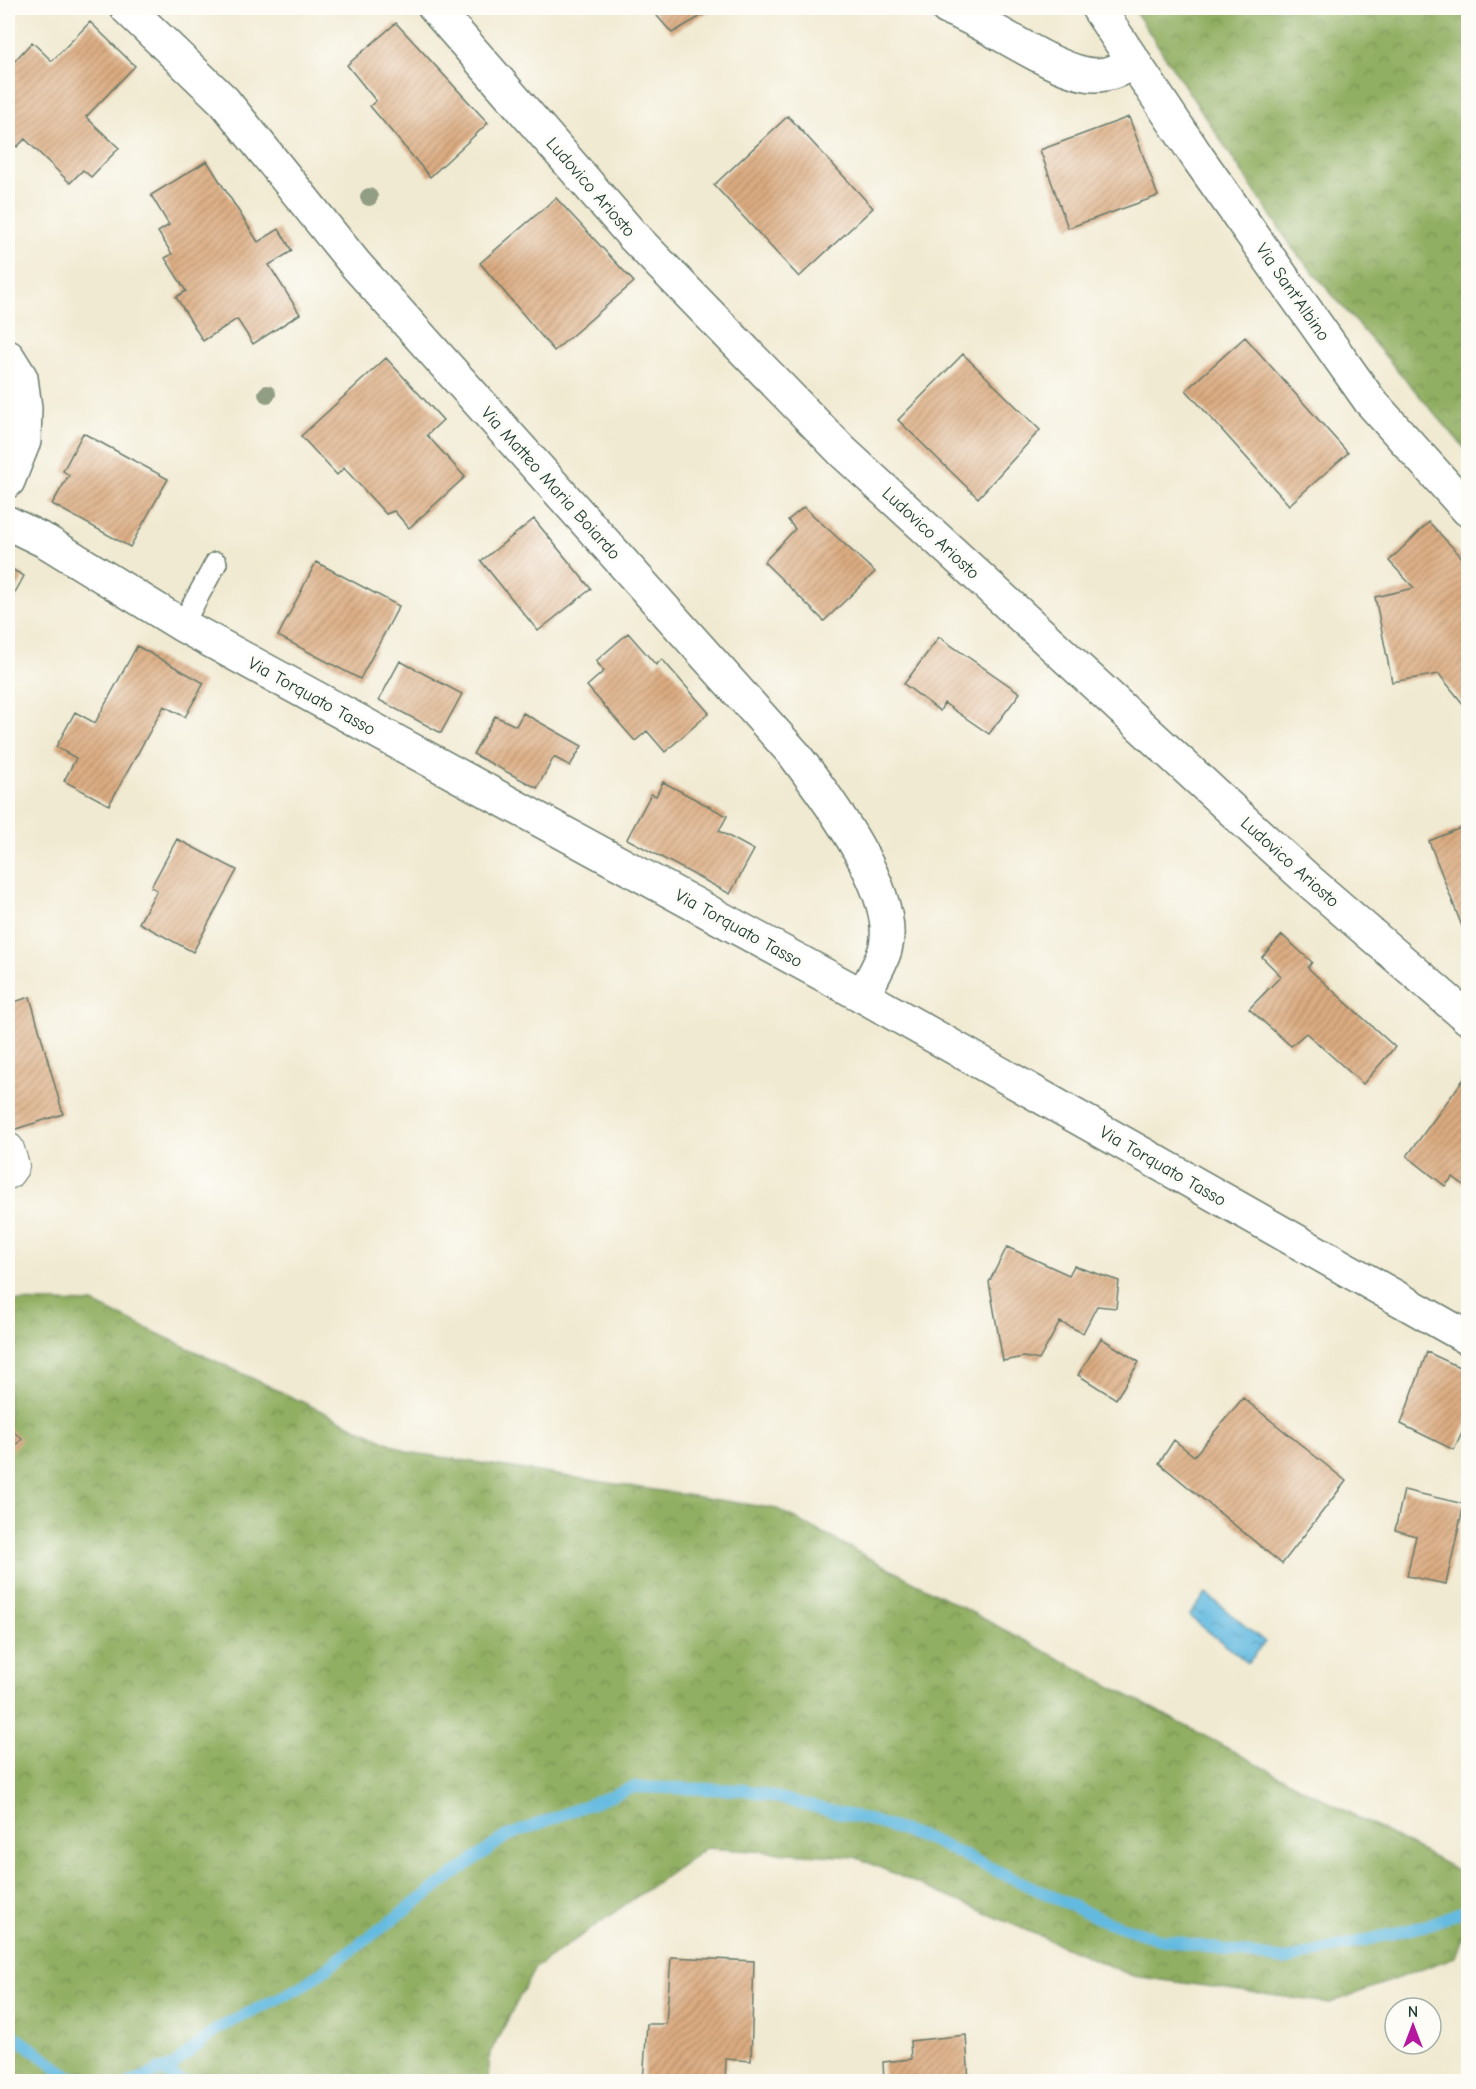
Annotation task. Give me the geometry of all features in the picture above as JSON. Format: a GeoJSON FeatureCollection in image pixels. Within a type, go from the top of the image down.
{"type":"FeatureCollection","features":[{"type":"Feature","properties":{"kind":"street","name":"Via Matteo Maria Boiardo"},"geometry":{"type":"LineString","coordinates":[[127,8],[225,100],[356,266],[794,754],[835,807],[869,870],[887,919],[885,949],[863,996]]}},
{"type":"Feature","properties":{"kind":"street","name":"Ludovico Ariosto"},"geometry":{"type":"LineString","coordinates":[[435,8],[633,236],[843,452],[1307,879],[1468,1018]]}},
{"type":"Feature","properties":{"kind":"street"},"geometry":{"type":"LineString","coordinates":[[948,8],[1066,67],[1095,75],[1121,70],[1134,61]]}},
{"type":"Feature","properties":{"kind":"street","name":"Via Sant'Albino"},"geometry":{"type":"LineString","coordinates":[[1098,8],[1198,158],[1370,401],[1468,510]]}},
{"type":"Feature","properties":{"kind":"street"},"geometry":{"type":"LineString","coordinates":[[8,357],[21,378],[25,408],[24,441],[8,482]]}},
{"type":"Feature","properties":{"kind":"street","name":"Via Torquato Tasso"},"geometry":{"type":"LineString","coordinates":[[8,523],[47,543],[182,625],[863,996],[1468,1338]]}},
{"type":"Feature","properties":{"kind":"street"},"geometry":{"type":"LineString","coordinates":[[8,1149],[13,1166],[8,1173]]}},
{"type":"Feature","properties":{"kind":"lane"},"geometry":{"type":"LineString","coordinates":[[182,625],[216,563]]}},
{"type":"Feature","properties":{"kind":"green space"},"geometry":{"type":"Polygon","coordinates":[[[1133,8],[1468,8],[1468,452],[1293,249],[1133,8]]]}},
{"type":"Feature","properties":{"kind":"green space"},"geometry":{"type":"Polygon","coordinates":[[[8,1301],[93,1303],[408,1452],[777,1509],[1468,1876],[1468,1920],[1455,1957],[1330,2003],[1133,1976],[855,1857],[706,1848],[535,1968],[490,2053],[488,2081],[8,2082],[8,1301]]]}},
{"type":"Feature","properties":{"kind":"water"},"geometry":{"type":"Polygon","coordinates":[[[1206,1594],[1265,1642],[1248,1663],[1189,1616],[1206,1594]]]}},
{"type":"Feature","properties":{"kind":"building"},"geometry":{"type":"Polygon","coordinates":[[[650,8],[715,8],[672,33],[650,8]]]}},
{"type":"Feature","properties":{"kind":"building"},"geometry":{"type":"Polygon","coordinates":[[[90,22],[135,66],[86,117],[119,148],[91,177],[83,170],[70,183],[25,139],[17,147],[8,137],[8,68],[32,42],[52,61],[90,22]]]}},
{"type":"Feature","properties":{"kind":"building"},"geometry":{"type":"Polygon","coordinates":[[[396,23],[488,123],[430,177],[370,106],[376,101],[347,65],[396,23]]]}},
{"type":"Feature","properties":{"kind":"building"},"geometry":{"type":"Polygon","coordinates":[[[788,116],[873,208],[799,277],[714,185],[788,116]]]}},
{"type":"Feature","properties":{"kind":"building"},"geometry":{"type":"Polygon","coordinates":[[[1129,117],[1158,196],[1068,228],[1040,150],[1129,117]]]}},
{"type":"Feature","properties":{"kind":"building"},"geometry":{"type":"Polygon","coordinates":[[[207,161],[258,242],[279,229],[292,251],[269,265],[300,314],[253,344],[237,319],[203,341],[176,297],[186,291],[165,258],[172,254],[158,232],[169,225],[151,195],[207,161]]]}},
{"type":"Feature","properties":{"kind":"building"},"geometry":{"type":"Polygon","coordinates":[[[556,198],[634,282],[554,351],[480,263],[556,198]]]}},
{"type":"Feature","properties":{"kind":"building"},"geometry":{"type":"Polygon","coordinates":[[[1245,337],[1348,453],[1289,505],[1186,390],[1245,337]]]}},
{"type":"Feature","properties":{"kind":"building"},"geometry":{"type":"Polygon","coordinates":[[[963,354],[1040,430],[978,498],[898,420],[963,354]]]}},
{"type":"Feature","properties":{"kind":"building"},"geometry":{"type":"Polygon","coordinates":[[[386,358],[443,420],[427,435],[465,477],[409,528],[394,511],[386,514],[344,468],[337,475],[301,436],[386,358]]]}},
{"type":"Feature","properties":{"kind":"building"},"geometry":{"type":"Polygon","coordinates":[[[83,433],[168,479],[130,547],[52,504],[69,475],[63,471],[83,433]]]}},
{"type":"Feature","properties":{"kind":"building"},"geometry":{"type":"Polygon","coordinates":[[[804,507],[875,572],[824,621],[764,562],[795,529],[788,520],[804,507]]]}},
{"type":"Feature","properties":{"kind":"building"},"geometry":{"type":"Polygon","coordinates":[[[534,519],[591,589],[538,631],[481,561],[534,519]]]}},
{"type":"Feature","properties":{"kind":"building"},"geometry":{"type":"Polygon","coordinates":[[[1429,522],[1468,564],[1468,710],[1439,674],[1392,682],[1375,597],[1414,588],[1389,561],[1429,522]]]}},
{"type":"Feature","properties":{"kind":"building"},"geometry":{"type":"Polygon","coordinates":[[[316,562],[399,606],[360,679],[278,636],[316,562]]]}},
{"type":"Feature","properties":{"kind":"building"},"geometry":{"type":"Polygon","coordinates":[[[8,567],[24,576],[8,605],[8,567]]]}},
{"type":"Feature","properties":{"kind":"building"},"geometry":{"type":"Polygon","coordinates":[[[628,633],[656,665],[662,659],[709,713],[665,752],[647,731],[635,741],[587,686],[604,671],[596,661],[628,633]]]}},
{"type":"Feature","properties":{"kind":"building"},"geometry":{"type":"Polygon","coordinates":[[[939,637],[1020,693],[989,734],[944,703],[940,711],[904,684],[939,637]]]}},
{"type":"Feature","properties":{"kind":"building"},"geometry":{"type":"Polygon","coordinates":[[[137,646],[204,683],[185,717],[164,706],[109,805],[64,781],[76,758],[56,747],[75,712],[95,723],[137,646]]]}},
{"type":"Feature","properties":{"kind":"building"},"geometry":{"type":"Polygon","coordinates":[[[400,661],[462,694],[441,733],[379,700],[400,661]]]}},
{"type":"Feature","properties":{"kind":"building"},"geometry":{"type":"Polygon","coordinates":[[[523,713],[582,746],[570,766],[554,757],[537,788],[473,754],[495,716],[516,726],[523,713]]]}},
{"type":"Feature","properties":{"kind":"building"},"geometry":{"type":"Polygon","coordinates":[[[663,782],[727,816],[719,831],[754,850],[730,894],[627,839],[651,794],[656,796],[663,782]]]}},
{"type":"Feature","properties":{"kind":"building"},"geometry":{"type":"Polygon","coordinates":[[[1468,825],[1468,928],[1463,929],[1429,841],[1468,825]]]}},
{"type":"Feature","properties":{"kind":"building"},"geometry":{"type":"Polygon","coordinates":[[[177,839],[237,870],[193,952],[139,923],[157,890],[151,887],[177,839]]]}},
{"type":"Feature","properties":{"kind":"building"},"geometry":{"type":"Polygon","coordinates":[[[1282,935],[1312,962],[1308,968],[1395,1047],[1363,1084],[1306,1033],[1291,1046],[1249,1009],[1281,976],[1262,957],[1282,935]]]}},
{"type":"Feature","properties":{"kind":"building"},"geometry":{"type":"Polygon","coordinates":[[[30,997],[63,1114],[13,1130],[8,1109],[8,1004],[30,997]]]}},
{"type":"Feature","properties":{"kind":"building"},"geometry":{"type":"Polygon","coordinates":[[[1463,1080],[1468,1084],[1468,1188],[1453,1177],[1445,1186],[1407,1156],[1463,1080]]]}},
{"type":"Feature","properties":{"kind":"building"},"geometry":{"type":"Polygon","coordinates":[[[1007,1247],[1069,1275],[1074,1266],[1119,1281],[1116,1308],[1097,1306],[1083,1333],[1060,1322],[1039,1360],[1024,1357],[1003,1361],[989,1282],[1007,1247]]]}},
{"type":"Feature","properties":{"kind":"building"},"geometry":{"type":"Polygon","coordinates":[[[1101,1338],[1139,1362],[1116,1399],[1078,1375],[1101,1338]]]}},
{"type":"Feature","properties":{"kind":"building"},"geometry":{"type":"Polygon","coordinates":[[[1427,1352],[1468,1371],[1468,1420],[1454,1450],[1401,1424],[1427,1352]]]}},
{"type":"Feature","properties":{"kind":"building"},"geometry":{"type":"Polygon","coordinates":[[[1243,1398],[1346,1481],[1282,1564],[1159,1463],[1174,1440],[1194,1456],[1243,1398]]]}},
{"type":"Feature","properties":{"kind":"building"},"geometry":{"type":"Polygon","coordinates":[[[8,1427],[22,1439],[8,1455],[8,1427]]]}},
{"type":"Feature","properties":{"kind":"building"},"geometry":{"type":"Polygon","coordinates":[[[1404,1490],[1464,1504],[1446,1584],[1407,1576],[1416,1536],[1395,1530],[1404,1490]]]}},
{"type":"Feature","properties":{"kind":"building"},"geometry":{"type":"Polygon","coordinates":[[[671,1957],[754,1961],[751,2061],[726,2059],[725,2082],[643,2082],[647,2024],[666,2024],[671,1957]]]}},
{"type":"Feature","properties":{"kind":"building"},"geometry":{"type":"Polygon","coordinates":[[[966,2035],[969,2082],[884,2082],[883,2062],[911,2059],[910,2041],[966,2035]]]}},
{"type":"Feature","properties":{"kind":"waterway"},"geometry":{"type":"LineString","coordinates":[[131,2082],[173,2066],[217,2029],[301,1987],[505,1837],[633,1787],[746,1790],[869,1820],[928,1839],[1105,1921],[1159,1939],[1284,1960],[1424,1926],[1468,1909]]}},
{"type":"Feature","properties":{"kind":"waterway"},"geometry":{"type":"LineString","coordinates":[[8,2031],[69,2076],[92,2082]]}},
{"type":"Feature","properties":{"kind":"waterway"},"geometry":{"type":"LineString","coordinates":[[159,2069],[184,2082]]}}]}
